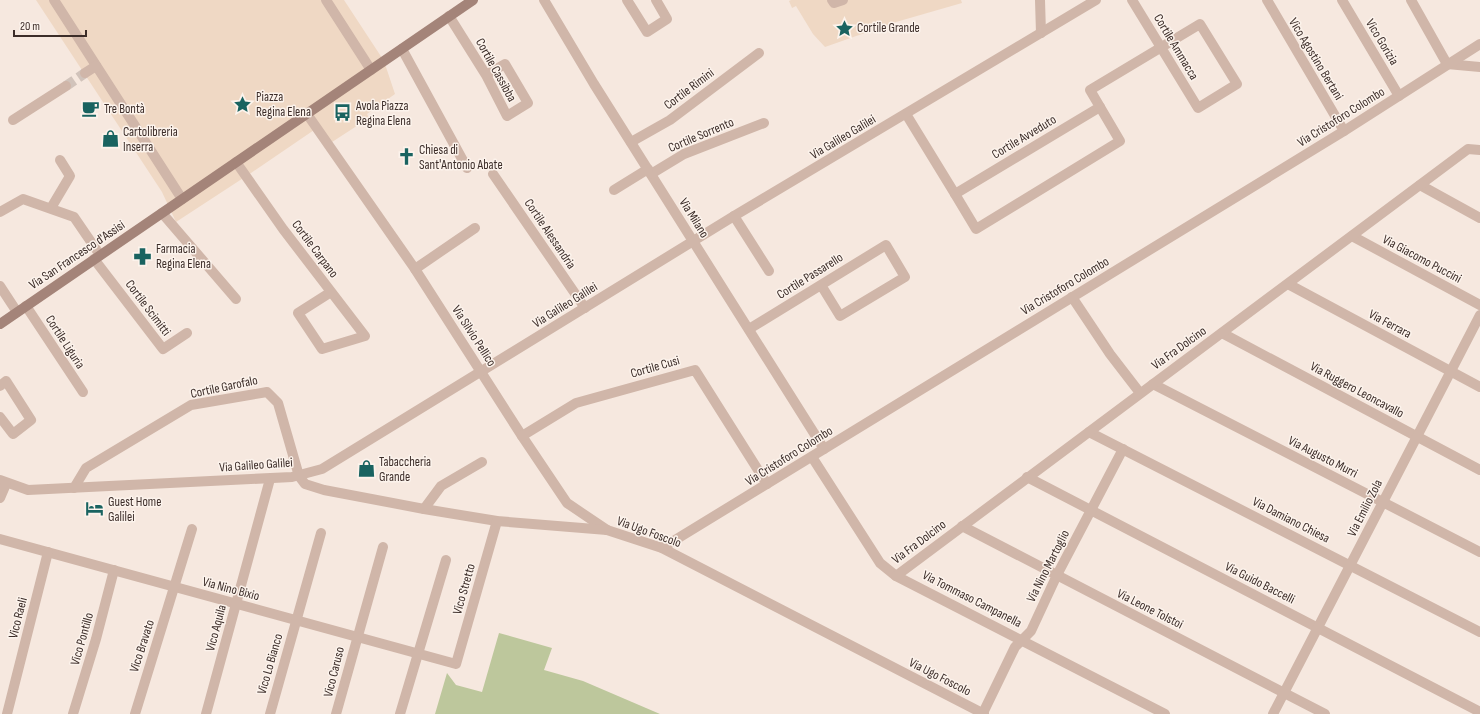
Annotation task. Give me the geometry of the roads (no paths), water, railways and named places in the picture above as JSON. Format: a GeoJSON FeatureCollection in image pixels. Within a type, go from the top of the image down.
{"type":"FeatureCollection","features":[{"type":"Feature","properties":{"kind":"main road"},"geometry":{"type":"LineString","coordinates":[[402,49],[473,0]]}},
{"type":"Feature","properties":{"kind":"main road","name":"Via San Francesco d'Assisi"},"geometry":{"type":"LineString","coordinates":[[0,324],[402,49]]}},
{"type":"Feature","properties":{"kind":"street"},"geometry":{"type":"LineString","coordinates":[[54,0],[182,199]]}},
{"type":"Feature","properties":{"kind":"street"},"geometry":{"type":"LineString","coordinates":[[326,0],[371,70]]}},
{"type":"Feature","properties":{"kind":"street","name":"Via Milano"},"geometry":{"type":"LineString","coordinates":[[544,0],[649,172],[824,449]]}},
{"type":"Feature","properties":{"kind":"street"},"geometry":{"type":"LineString","coordinates":[[627,0],[647,32],[667,19],[656,0]]}},
{"type":"Feature","properties":{"kind":"street"},"geometry":{"type":"LineString","coordinates":[[832,0],[834,3],[842,0]]}},
{"type":"Feature","properties":{"kind":"street"},"geometry":{"type":"LineString","coordinates":[[1040,0],[1041,33]]}},
{"type":"Feature","properties":{"kind":"street","name":"Via Galileo Galilei"},"geometry":{"type":"LineString","coordinates":[[3,482],[28,490],[270,479],[299,476],[322,469],[734,216],[1096,0]]}},
{"type":"Feature","properties":{"kind":"street","name":"Cortile Ammacca"},"geometry":{"type":"LineString","coordinates":[[1132,0],[1160,47],[1198,108],[1237,84],[1200,24],[1160,47]]}},
{"type":"Feature","properties":{"kind":"street","name":"Vico Agostino Bertani"},"geometry":{"type":"LineString","coordinates":[[1267,0],[1344,131]]}},
{"type":"Feature","properties":{"kind":"street","name":"Vico Gorizia"},"geometry":{"type":"LineString","coordinates":[[1342,0],[1399,96]]}},
{"type":"Feature","properties":{"kind":"street"},"geometry":{"type":"LineString","coordinates":[[1411,0],[1447,64],[1480,67]]}},
{"type":"Feature","properties":{"kind":"street","name":"Cortile Cassibba"},"geometry":{"type":"LineString","coordinates":[[449,16],[486,75],[507,116],[528,103],[505,64],[486,75]]}},
{"type":"Feature","properties":{"kind":"street","name":"Via Cristoforo Colombo"},"geometry":{"type":"LineString","coordinates":[[662,548],[1344,131],[1480,44]]}},
{"type":"Feature","properties":{"kind":"street"},"geometry":{"type":"LineString","coordinates":[[906,114],[976,229],[1120,141],[1090,90],[1160,47]]}},
{"type":"Feature","properties":{"kind":"street"},"geometry":{"type":"LineString","coordinates":[[402,49],[466,168]]}},
{"type":"Feature","properties":{"kind":"street","name":"Cortile Rimini"},"geometry":{"type":"LineString","coordinates":[[631,142],[670,120],[759,53]]}},
{"type":"Feature","properties":{"kind":"street"},"geometry":{"type":"LineString","coordinates":[[85,73],[96,66]]}},
{"type":"Feature","properties":{"kind":"street"},"geometry":{"type":"LineString","coordinates":[[13,120],[66,86]]}},
{"type":"Feature","properties":{"kind":"street","name":"Cortile Avveduto"},"geometry":{"type":"LineString","coordinates":[[955,194],[1100,107]]}},
{"type":"Feature","properties":{"kind":"street","name":"Via Silvio Pellico"},"geometry":{"type":"LineString","coordinates":[[307,114],[415,269],[522,436],[567,503],[608,530]]}},
{"type":"Feature","properties":{"kind":"street","name":"Cortile Sorrento"},"geometry":{"type":"LineString","coordinates":[[614,190],[684,154],[764,123]]}},
{"type":"Feature","properties":{"kind":"street","name":"Via Fra Dolcino"},"geometry":{"type":"LineString","coordinates":[[896,576],[1468,149],[1480,150]]}},
{"type":"Feature","properties":{"kind":"street"},"geometry":{"type":"LineString","coordinates":[[51,208],[70,176],[60,160]]}},
{"type":"Feature","properties":{"kind":"street","name":"Cortile Carpano"},"geometry":{"type":"LineString","coordinates":[[236,162],[365,336],[322,349],[298,313],[331,292]]}},
{"type":"Feature","properties":{"kind":"street","name":"Cortile Alessandria"},"geometry":{"type":"LineString","coordinates":[[493,174],[584,308]]}},
{"type":"Feature","properties":{"kind":"street"},"geometry":{"type":"LineString","coordinates":[[1420,185],[1480,218]]}},
{"type":"Feature","properties":{"kind":"street"},"geometry":{"type":"LineString","coordinates":[[0,212],[23,199],[74,217],[97,257]]}},
{"type":"Feature","properties":{"kind":"street"},"geometry":{"type":"LineString","coordinates":[[166,210],[236,299]]}},
{"type":"Feature","properties":{"kind":"street"},"geometry":{"type":"LineString","coordinates":[[734,216],[769,271]]}},
{"type":"Feature","properties":{"kind":"street"},"geometry":{"type":"LineString","coordinates":[[415,269],[476,228]]}},
{"type":"Feature","properties":{"kind":"street","name":"Via Giacomo Puccini"},"geometry":{"type":"LineString","coordinates":[[1352,236],[1480,305]]}},
{"type":"Feature","properties":{"kind":"street","name":"Cortile Passarello"},"geometry":{"type":"LineString","coordinates":[[749,329],[886,245],[905,277],[840,316],[821,285]]}},
{"type":"Feature","properties":{"kind":"street","name":"Cortile Scimitti"},"geometry":{"type":"LineString","coordinates":[[97,257],[163,349],[188,333]]}},
{"type":"Feature","properties":{"kind":"street","name":"Via Ferrara"},"geometry":{"type":"LineString","coordinates":[[1288,284],[1480,387]]}},
{"type":"Feature","properties":{"kind":"street"},"geometry":{"type":"LineString","coordinates":[[0,286],[16,312]]}},
{"type":"Feature","properties":{"kind":"street"},"geometry":{"type":"LineString","coordinates":[[1072,297],[1110,354],[1140,393]]}},
{"type":"Feature","properties":{"kind":"street","name":"Cortile Liguria"},"geometry":{"type":"LineString","coordinates":[[26,306],[83,392]]}},
{"type":"Feature","properties":{"kind":"street","name":"Via Emilio Zola"},"geometry":{"type":"LineString","coordinates":[[1274,714],[1480,315]]}},
{"type":"Feature","properties":{"kind":"street","name":"Via Ruggero Leoncavallo"},"geometry":{"type":"LineString","coordinates":[[1222,333],[1480,470]]}},
{"type":"Feature","properties":{"kind":"street","name":"Cortile Cusi"},"geometry":{"type":"LineString","coordinates":[[522,436],[576,403],[695,370],[768,484]]}},
{"type":"Feature","properties":{"kind":"street"},"geometry":{"type":"LineString","coordinates":[[0,386],[6,381],[31,420],[13,434],[0,416]]}},
{"type":"Feature","properties":{"kind":"street","name":"Via Augusto Murri"},"geometry":{"type":"LineString","coordinates":[[1153,384],[1480,552]]}},
{"type":"Feature","properties":{"kind":"street","name":"Cortile Garofalo"},"geometry":{"type":"LineString","coordinates":[[74,488],[86,468],[191,405],[267,392],[278,403],[299,476]]}},
{"type":"Feature","properties":{"kind":"street","name":"Via Damiano Chiesa"},"geometry":{"type":"LineString","coordinates":[[1089,432],[1480,632]]}},
{"type":"Feature","properties":{"kind":"street","name":"Via Nino Martoglio"},"geometry":{"type":"LineString","coordinates":[[984,714],[1016,647],[1031,631],[1057,575],[1123,449]]}},
{"type":"Feature","properties":{"kind":"street","name":"Via Tommaso Campanella"},"geometry":{"type":"LineString","coordinates":[[812,457],[880,563],[896,576],[1023,639],[1165,714]]}},
{"type":"Feature","properties":{"kind":"street"},"geometry":{"type":"LineString","coordinates":[[424,509],[441,486],[482,462]]}},
{"type":"Feature","properties":{"kind":"street","name":"Via Ugo Foscolo"},"geometry":{"type":"LineString","coordinates":[[299,476],[305,484],[324,490],[497,521],[608,530],[662,548],[965,710],[984,714]]}},
{"type":"Feature","properties":{"kind":"street","name":"Via Guido Baccelli"},"geometry":{"type":"LineString","coordinates":[[1027,477],[1480,712]]}},
{"type":"Feature","properties":{"kind":"street","name":"Vico Aquila"},"geometry":{"type":"LineString","coordinates":[[206,714],[270,479]]}},
{"type":"Feature","properties":{"kind":"street"},"geometry":{"type":"LineString","coordinates":[[0,498],[3,482]]}},
{"type":"Feature","properties":{"kind":"street","name":"Vico Stretto"},"geometry":{"type":"LineString","coordinates":[[456,664],[497,521]]}},
{"type":"Feature","properties":{"kind":"street","name":"Via Leone Tolstoi"},"geometry":{"type":"LineString","coordinates":[[962,526],[1325,714]]}},
{"type":"Feature","properties":{"kind":"street","name":"Vico Bravato"},"geometry":{"type":"LineString","coordinates":[[135,714],[192,528]]}},
{"type":"Feature","properties":{"kind":"street","name":"Vico Lo Bianco"},"geometry":{"type":"LineString","coordinates":[[270,714],[321,533]]}},
{"type":"Feature","properties":{"kind":"street","name":"Via Nino Bixio"},"geometry":{"type":"LineString","coordinates":[[0,539],[456,664]]}},
{"type":"Feature","properties":{"kind":"street","name":"Vico Caruso"},"geometry":{"type":"LineString","coordinates":[[336,714],[356,637],[383,547]]}},
{"type":"Feature","properties":{"kind":"street","name":"Vico Raeli"},"geometry":{"type":"LineString","coordinates":[[7,714],[48,552]]}},
{"type":"Feature","properties":{"kind":"street"},"geometry":{"type":"LineString","coordinates":[[400,714],[446,560]]}},
{"type":"Feature","properties":{"kind":"street","name":"Vico Pontillo"},"geometry":{"type":"LineString","coordinates":[[73,714],[96,639],[114,570]]}},
{"type":"Feature","properties":{"kind":"tunnel"},"geometry":{"type":"LineString","coordinates":[[66,86],[85,73]]}},
{"type":"Feature","properties":{"kind":"place","name":"Cortile Grande"},"geometry":{"type":"Point","coordinates":[844,28]}},
{"type":"Feature","properties":{"kind":"place","name":"Piazza Regina Elena"},"geometry":{"type":"Point","coordinates":[243,104]}},
{"type":"Feature","properties":{"kind":"place","name":"Tre Bontà"},"geometry":{"type":"Point","coordinates":[91,109]}},
{"type":"Feature","properties":{"kind":"place","name":"Avola Piazza Regina Elena"},"geometry":{"type":"Point","coordinates":[343,113]}},
{"type":"Feature","properties":{"kind":"place","name":"Cartolibreria Inserra"},"geometry":{"type":"Point","coordinates":[110,139]}},
{"type":"Feature","properties":{"kind":"place","name":"Chiesa di Sant'Antonio Abate"},"geometry":{"type":"Point","coordinates":[406,157]}},
{"type":"Feature","properties":{"kind":"place","name":"Farmacia Regina Elena"},"geometry":{"type":"Point","coordinates":[143,256]}},
{"type":"Feature","properties":{"kind":"place","name":"Tabaccheria Grande"},"geometry":{"type":"Point","coordinates":[366,469]}},
{"type":"Feature","properties":{"kind":"place","name":"Guest Home Galilei"},"geometry":{"type":"Point","coordinates":[95,509]}}]}
